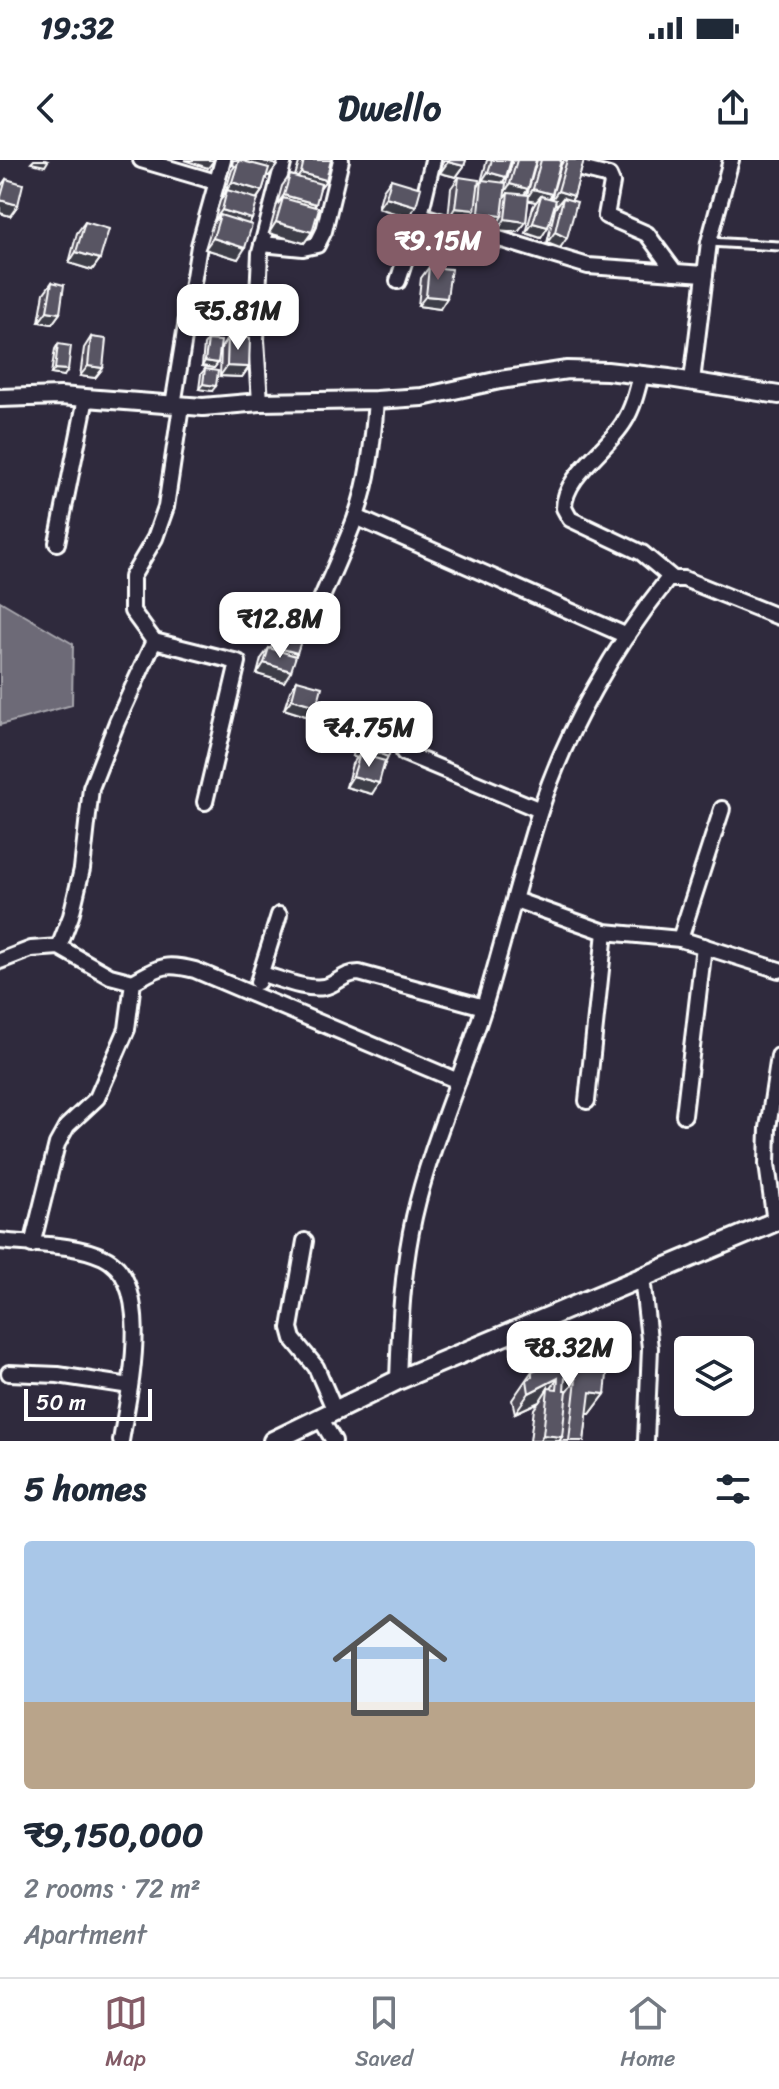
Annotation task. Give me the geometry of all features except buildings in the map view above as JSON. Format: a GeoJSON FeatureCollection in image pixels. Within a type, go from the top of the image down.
{"type":"FeatureCollection","features":[{"type":"Feature","properties":{"kind":"main road"},"geometry":{"type":"LineString","coordinates":[[273,1441],[398,1380],[777,1221]]}},
{"type":"Feature","properties":{"kind":"street"},"geometry":{"type":"LineString","coordinates":[[141,160],[216,182]]}},
{"type":"Feature","properties":{"kind":"street"},"geometry":{"type":"LineString","coordinates":[[205,802],[238,662],[154,641],[132,611],[132,577],[162,523],[199,246],[223,160]]}},
{"type":"Feature","properties":{"kind":"street"},"geometry":{"type":"LineString","coordinates":[[260,402],[256,340],[262,244],[284,160]]}},
{"type":"Feature","properties":{"kind":"street"},"geometry":{"type":"LineString","coordinates":[[262,244],[303,248],[317,245],[324,231],[341,160]]}},
{"type":"Feature","properties":{"kind":"street"},"geometry":{"type":"LineString","coordinates":[[398,281],[420,215],[433,160]]}},
{"type":"Feature","properties":{"kind":"street"},"geometry":{"type":"LineString","coordinates":[[545,160],[609,176],[612,183],[606,216],[647,234],[675,272]]}},
{"type":"Feature","properties":{"kind":"street"},"geometry":{"type":"LineString","coordinates":[[692,381],[709,242],[731,160]]}},
{"type":"Feature","properties":{"kind":"street"},"geometry":{"type":"LineString","coordinates":[[420,215],[588,266],[705,274]]}},
{"type":"Feature","properties":{"kind":"street"},"geometry":{"type":"LineString","coordinates":[[0,398],[86,398],[235,406],[260,402],[376,400],[422,397],[500,380],[567,370],[692,381],[779,395]]}},
{"type":"Feature","properties":{"kind":"street"},"geometry":{"type":"LineString","coordinates":[[641,375],[634,403],[625,421],[571,484],[564,508],[570,519],[642,553],[672,578],[684,579],[779,617]]}},
{"type":"Feature","properties":{"kind":"street"},"geometry":{"type":"LineString","coordinates":[[57,543],[86,398]]}},
{"type":"Feature","properties":{"kind":"street"},"geometry":{"type":"LineString","coordinates":[[318,606],[356,517],[369,467],[376,400]]}},
{"type":"Feature","properties":{"kind":"street"},"geometry":{"type":"LineString","coordinates":[[356,517],[627,636]]}},
{"type":"Feature","properties":{"kind":"street"},"geometry":{"type":"LineString","coordinates":[[398,1380],[401,1299],[410,1240],[431,1157],[484,1007],[540,810],[576,726],[627,636],[664,584],[672,578]]}},
{"type":"Feature","properties":{"kind":"street"},"geometry":{"type":"LineString","coordinates":[[59,947],[71,916],[82,869],[91,788],[154,641]]}},
{"type":"Feature","properties":{"kind":"street"},"geometry":{"type":"LineString","coordinates":[[404,753],[540,810]]}},
{"type":"Feature","properties":{"kind":"street"},"geometry":{"type":"LineString","coordinates":[[680,939],[722,809]]}},
{"type":"Feature","properties":{"kind":"street"},"geometry":{"type":"LineString","coordinates":[[515,900],[605,932],[680,939],[779,970]]}},
{"type":"Feature","properties":{"kind":"street"},"geometry":{"type":"LineString","coordinates":[[254,994],[279,915]]}},
{"type":"Feature","properties":{"kind":"street"},"geometry":{"type":"LineString","coordinates":[[587,1101],[605,932]]}},
{"type":"Feature","properties":{"kind":"street"},"geometry":{"type":"LineString","coordinates":[[684,1115],[704,946]]}},
{"type":"Feature","properties":{"kind":"street"},"geometry":{"type":"LineString","coordinates":[[1,964],[31,949],[59,947],[110,976],[133,982],[154,968],[178,966],[254,994],[458,1081]]}},
{"type":"Feature","properties":{"kind":"street"},"geometry":{"type":"LineString","coordinates":[[262,974],[314,987],[327,986],[345,974],[359,973],[484,1007]]}},
{"type":"Feature","properties":{"kind":"street"},"geometry":{"type":"LineString","coordinates":[[32,1245],[57,1144],[67,1126],[97,1098],[127,1029],[133,982]]}},
{"type":"Feature","properties":{"kind":"street"},"geometry":{"type":"LineString","coordinates":[[777,1221],[767,1164],[779,1056]]}},
{"type":"Feature","properties":{"kind":"street"},"geometry":{"type":"LineString","coordinates":[[0,1241],[80,1250],[104,1257],[116,1265],[129,1288],[135,1311],[130,1386],[121,1441]]}},
{"type":"Feature","properties":{"kind":"street"},"geometry":{"type":"LineString","coordinates":[[305,1241],[290,1328],[293,1339],[316,1367],[334,1441]]}},
{"type":"Feature","properties":{"kind":"street"},"geometry":{"type":"LineString","coordinates":[[642,1277],[650,1348],[646,1441]]}},
{"type":"Feature","properties":{"kind":"street"},"geometry":{"type":"LineString","coordinates":[[9,1373],[88,1379],[130,1386]]}},
{"type":"Feature","properties":{"kind":"lane"},"geometry":{"type":"LineString","coordinates":[[709,242],[779,246]]}},
{"type":"Feature","properties":{"kind":"shaded area"},"geometry":{"type":"Polygon","coordinates":[[[0,601],[73,644],[72,705],[0,725],[0,601]]]}}]}
